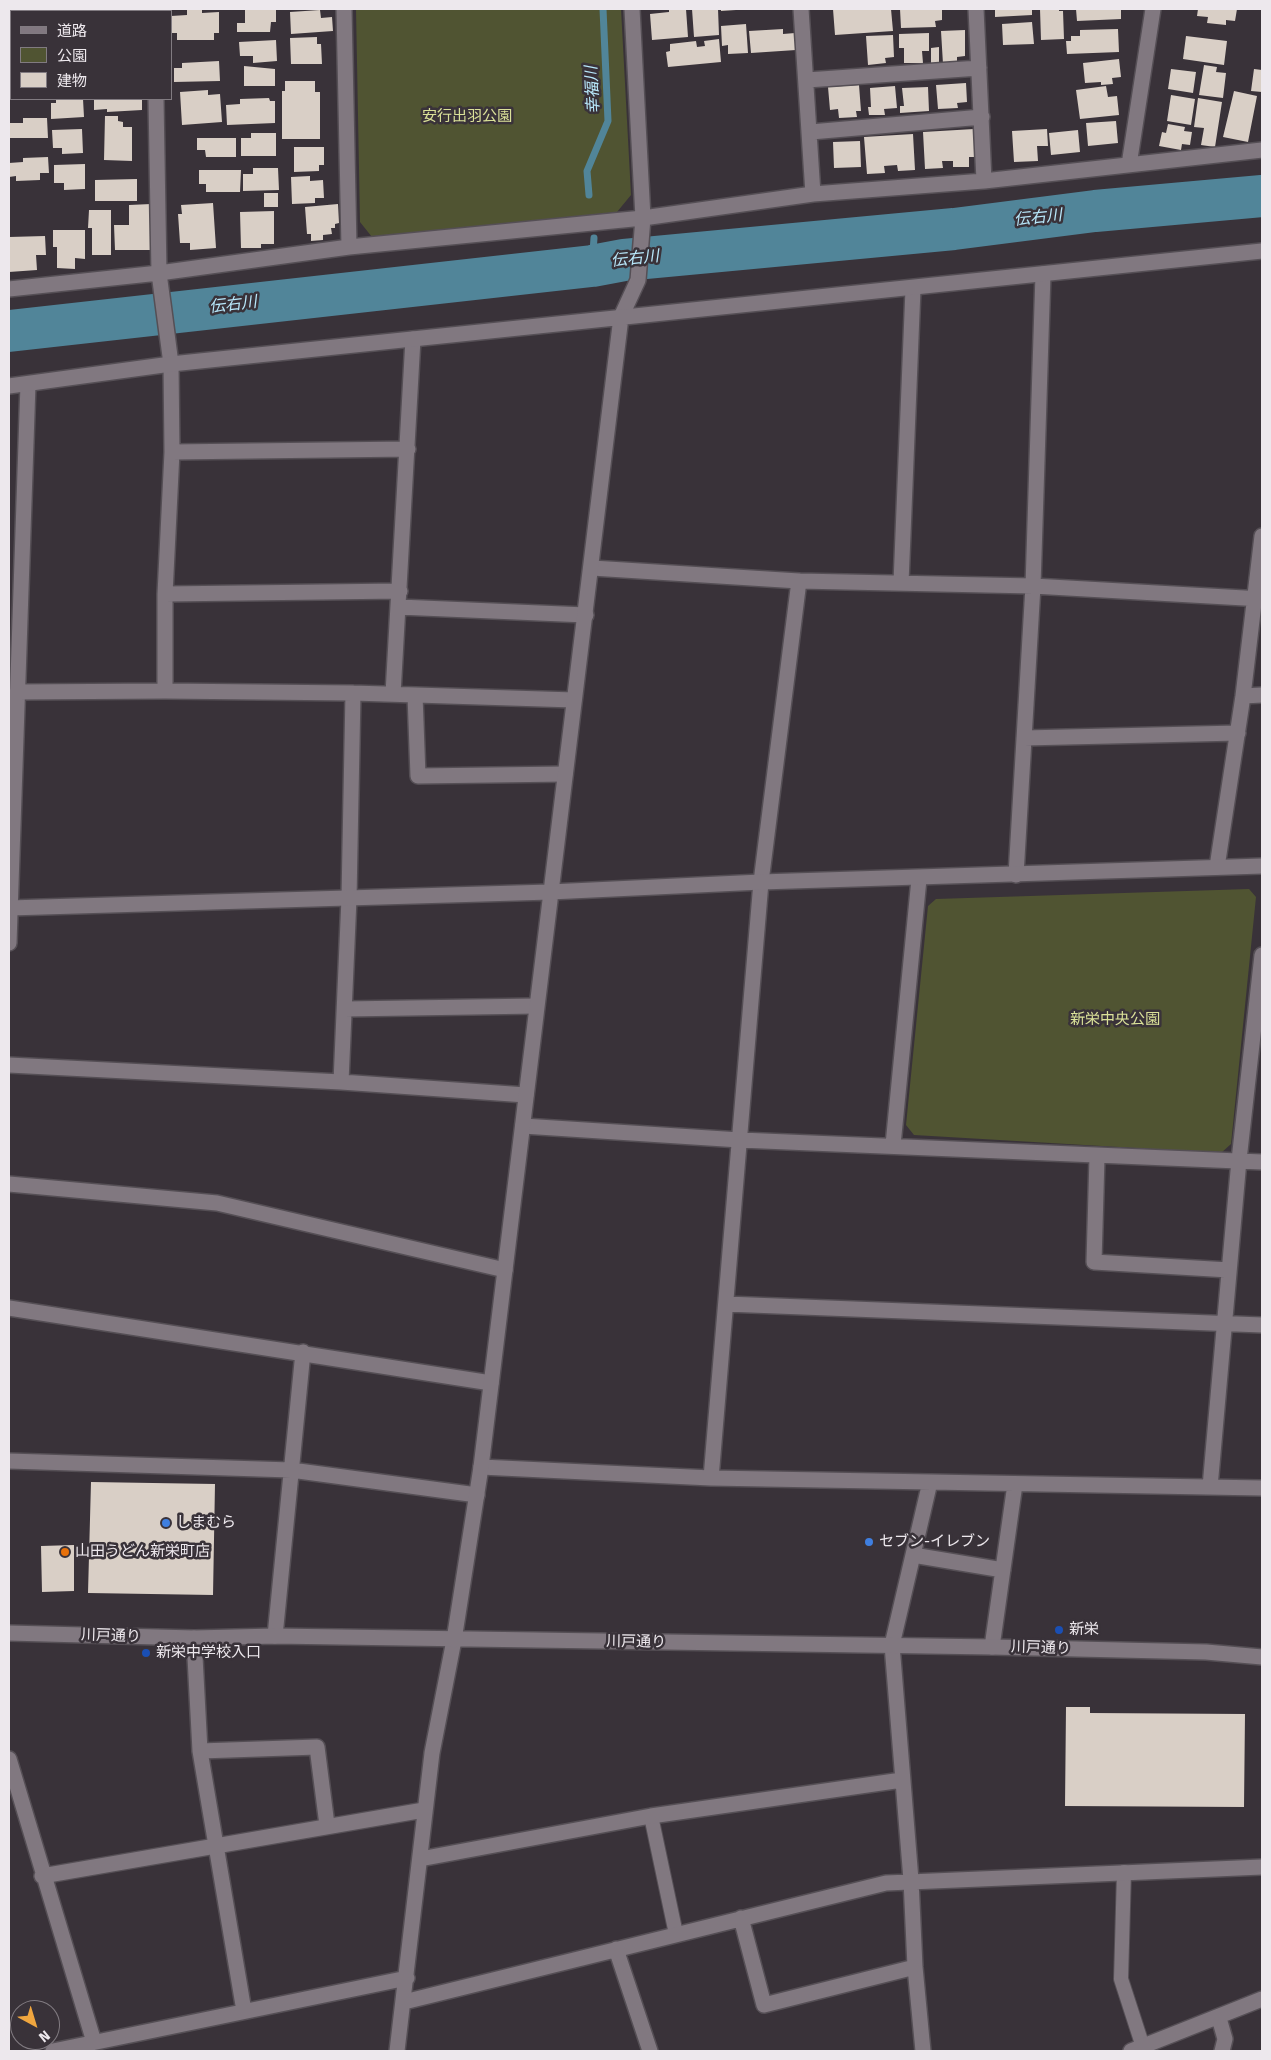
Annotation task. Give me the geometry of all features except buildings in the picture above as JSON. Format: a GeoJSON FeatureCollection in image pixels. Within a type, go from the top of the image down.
{"type":"FeatureCollection","features":[{"type":"Feature","properties":{"kind":"street"},"geometry":{"type":"LineString","coordinates":[[344,9],[349,247]]}},
{"type":"Feature","properties":{"kind":"street"},"geometry":{"type":"LineString","coordinates":[[397,2051],[407,1978],[424,1810],[438,1714],[454,1640],[481,1467],[550,892],[592,568],[621,317],[638,280],[642,219],[632,9]]}},
{"type":"Feature","properties":{"kind":"street"},"geometry":{"type":"LineString","coordinates":[[801,9],[811,132],[813,194]]}},
{"type":"Feature","properties":{"kind":"street"},"geometry":{"type":"LineString","coordinates":[[976,9],[984,181]]}},
{"type":"Feature","properties":{"kind":"street"},"geometry":{"type":"LineString","coordinates":[[1129,165],[1153,9]]}},
{"type":"Feature","properties":{"kind":"street"},"geometry":{"type":"LineString","coordinates":[[806,80],[979,68]]}},
{"type":"Feature","properties":{"kind":"street"},"geometry":{"type":"LineString","coordinates":[[156,100],[159,274],[171,363],[172,452],[165,594],[165,691]]}},
{"type":"Feature","properties":{"kind":"street"},"geometry":{"type":"LineString","coordinates":[[811,132],[982,117]]}},
{"type":"Feature","properties":{"kind":"street"},"geometry":{"type":"LineString","coordinates":[[9,289],[159,274],[349,247],[642,219],[813,194],[984,181],[1262,150]]}},
{"type":"Feature","properties":{"kind":"street"},"geometry":{"type":"LineString","coordinates":[[9,386],[171,363],[913,289],[1262,251]]}},
{"type":"Feature","properties":{"kind":"street"},"geometry":{"type":"LineString","coordinates":[[1016,875],[1033,586],[1043,274]]}},
{"type":"Feature","properties":{"kind":"street"},"geometry":{"type":"LineString","coordinates":[[901,583],[913,289]]}},
{"type":"Feature","properties":{"kind":"street"},"geometry":{"type":"LineString","coordinates":[[393,694],[413,340]]}},
{"type":"Feature","properties":{"kind":"street"},"geometry":{"type":"LineString","coordinates":[[9,942],[12,756],[17,692],[14,611],[28,384]]}},
{"type":"Feature","properties":{"kind":"street"},"geometry":{"type":"LineString","coordinates":[[172,452],[408,449]]}},
{"type":"Feature","properties":{"kind":"street"},"geometry":{"type":"LineString","coordinates":[[1217,868],[1258,599],[1262,536]]}},
{"type":"Feature","properties":{"kind":"street"},"geometry":{"type":"LineString","coordinates":[[592,568],[799,581],[1033,586],[1258,599]]}},
{"type":"Feature","properties":{"kind":"street"},"geometry":{"type":"LineString","coordinates":[[711,1478],[761,882],[799,581]]}},
{"type":"Feature","properties":{"kind":"street"},"geometry":{"type":"LineString","coordinates":[[165,594],[400,591]]}},
{"type":"Feature","properties":{"kind":"street"},"geometry":{"type":"LineString","coordinates":[[398,607],[586,615]]}},
{"type":"Feature","properties":{"kind":"street"},"geometry":{"type":"LineString","coordinates":[[17,692],[353,693],[574,700]]}},
{"type":"Feature","properties":{"kind":"street"},"geometry":{"type":"LineString","coordinates":[[342,1082],[350,898],[353,693]]}},
{"type":"Feature","properties":{"kind":"street"},"geometry":{"type":"LineString","coordinates":[[416,695],[418,776],[565,774]]}},
{"type":"Feature","properties":{"kind":"street"},"geometry":{"type":"LineString","coordinates":[[1244,696],[1262,695]]}},
{"type":"Feature","properties":{"kind":"street"},"geometry":{"type":"LineString","coordinates":[[1024,738],[1238,733]]}},
{"type":"Feature","properties":{"kind":"street"},"geometry":{"type":"LineString","coordinates":[[9,908],[550,892],[761,882],[918,879],[1262,866]]}},
{"type":"Feature","properties":{"kind":"street"},"geometry":{"type":"LineString","coordinates":[[893,1146],[918,879]]}},
{"type":"Feature","properties":{"kind":"street"},"geometry":{"type":"LineString","coordinates":[[1210,1488],[1239,1160],[1257,1045],[1262,955]]}},
{"type":"Feature","properties":{"kind":"street"},"geometry":{"type":"LineString","coordinates":[[345,1009],[536,1006]]}},
{"type":"Feature","properties":{"kind":"street"},"geometry":{"type":"LineString","coordinates":[[9,1065],[342,1082],[526,1095]]}},
{"type":"Feature","properties":{"kind":"street"},"geometry":{"type":"LineString","coordinates":[[523,1126],[740,1140],[1262,1162]]}},
{"type":"Feature","properties":{"kind":"street"},"geometry":{"type":"LineString","coordinates":[[1097,1156],[1094,1262],[1229,1270]]}},
{"type":"Feature","properties":{"kind":"street"},"geometry":{"type":"LineString","coordinates":[[9,1184],[217,1203],[505,1270]]}},
{"type":"Feature","properties":{"kind":"street"},"geometry":{"type":"LineString","coordinates":[[726,1304],[1262,1325]]}},
{"type":"Feature","properties":{"kind":"street"},"geometry":{"type":"LineString","coordinates":[[9,1308],[303,1352],[491,1383]]}},
{"type":"Feature","properties":{"kind":"street"},"geometry":{"type":"LineString","coordinates":[[275,1636],[303,1352]]}},
{"type":"Feature","properties":{"kind":"street"},"geometry":{"type":"LineString","coordinates":[[9,1461],[291,1470],[477,1495]]}},
{"type":"Feature","properties":{"kind":"street"},"geometry":{"type":"LineString","coordinates":[[481,1467],[711,1478],[1262,1488]]}},
{"type":"Feature","properties":{"kind":"street"},"geometry":{"type":"LineString","coordinates":[[924,2051],[915,1967],[911,1880],[892,1645],[930,1482]]}},
{"type":"Feature","properties":{"kind":"street"},"geometry":{"type":"LineString","coordinates":[[992,1647],[1015,1484]]}},
{"type":"Feature","properties":{"kind":"street"},"geometry":{"type":"LineString","coordinates":[[912,1555],[1003,1570]]}},
{"type":"Feature","properties":{"kind":"street","name":"川戸通り"},"geometry":{"type":"LineString","coordinates":[[9,1633],[194,1638],[275,1636],[892,1645],[1197,1652],[1262,1657]]}},
{"type":"Feature","properties":{"kind":"street"},"geometry":{"type":"LineString","coordinates":[[194,1638],[200,1751],[244,2011]]}},
{"type":"Feature","properties":{"kind":"street"},"geometry":{"type":"LineString","coordinates":[[200,1751],[317,1746],[327,1825]]}},
{"type":"Feature","properties":{"kind":"street"},"geometry":{"type":"LineString","coordinates":[[9,1759],[42,1876],[94,2042]]}},
{"type":"Feature","properties":{"kind":"street"},"geometry":{"type":"LineString","coordinates":[[420,1859],[651,1816],[902,1780]]}},
{"type":"Feature","properties":{"kind":"street"},"geometry":{"type":"LineString","coordinates":[[42,1876],[327,1825],[424,1810]]}},
{"type":"Feature","properties":{"kind":"street"},"geometry":{"type":"LineString","coordinates":[[404,2002],[886,1883],[911,1880],[1262,1867]]}},
{"type":"Feature","properties":{"kind":"street"},"geometry":{"type":"LineString","coordinates":[[741,1918],[764,2005],[915,1967]]}},
{"type":"Feature","properties":{"kind":"street"},"geometry":{"type":"LineString","coordinates":[[616,1949],[650,2051]]}},
{"type":"Feature","properties":{"kind":"street"},"geometry":{"type":"LineString","coordinates":[[53,2051],[407,1978]]}},
{"type":"Feature","properties":{"kind":"street"},"geometry":{"type":"LineString","coordinates":[[1137,2049],[1219,2018],[1262,1998]]}},
{"type":"Feature","properties":{"kind":"street"},"geometry":{"type":"LineString","coordinates":[[1219,2018],[1225,2039],[1222,2051]]}},
{"type":"Feature","properties":{"kind":"lane"},"geometry":{"type":"LineString","coordinates":[[651,1816],[676,1934]]}},
{"type":"Feature","properties":{"kind":"lane"},"geometry":{"type":"LineString","coordinates":[[1124,1872],[1121,1978],[1137,2049]]}},
{"type":"Feature","properties":{"kind":"green space","name":"安行出羽公園"},"geometry":{"type":"Polygon","coordinates":[[[356,9],[621,9],[631,195],[617,212],[372,237],[360,222],[356,9]]]}},
{"type":"Feature","properties":{"kind":"green space","name":"新栄中央公園"},"geometry":{"type":"Polygon","coordinates":[[[1249,889],[1256,897],[1231,1144],[1221,1153],[914,1135],[906,1125],[928,906],[936,899],[1249,889]]]}},
{"type":"Feature","properties":{"kind":"waterway","name":"幸福川"},"geometry":{"type":"LineString","coordinates":[[589,195],[587,171],[608,121],[603,9]]}},
{"type":"Feature","properties":{"kind":"waterway","name":"伝右川"},"geometry":{"type":"LineString","coordinates":[[9,331],[592,266],[624,260],[954,229],[1095,211],[1262,196]]}},
{"type":"Feature","properties":{"kind":"waterway","name":"幸福川"},"geometry":{"type":"LineString","coordinates":[[592,266],[594,238]]}},
{"type":"Feature","properties":{"kind":"place","name":"しまむら"},"geometry":{"type":"Point","coordinates":[166,1523]}},
{"type":"Feature","properties":{"kind":"place","name":"セブン-イレブン"},"geometry":{"type":"Point","coordinates":[869,1542]}},
{"type":"Feature","properties":{"kind":"place","name":"山田うどん新栄町店"},"geometry":{"type":"Point","coordinates":[65,1552]}},
{"type":"Feature","properties":{"kind":"place","name":"新栄"},"geometry":{"type":"Point","coordinates":[1059,1630]}},
{"type":"Feature","properties":{"kind":"place","name":"新栄中学校入口"},"geometry":{"type":"Point","coordinates":[146,1653]}}]}
